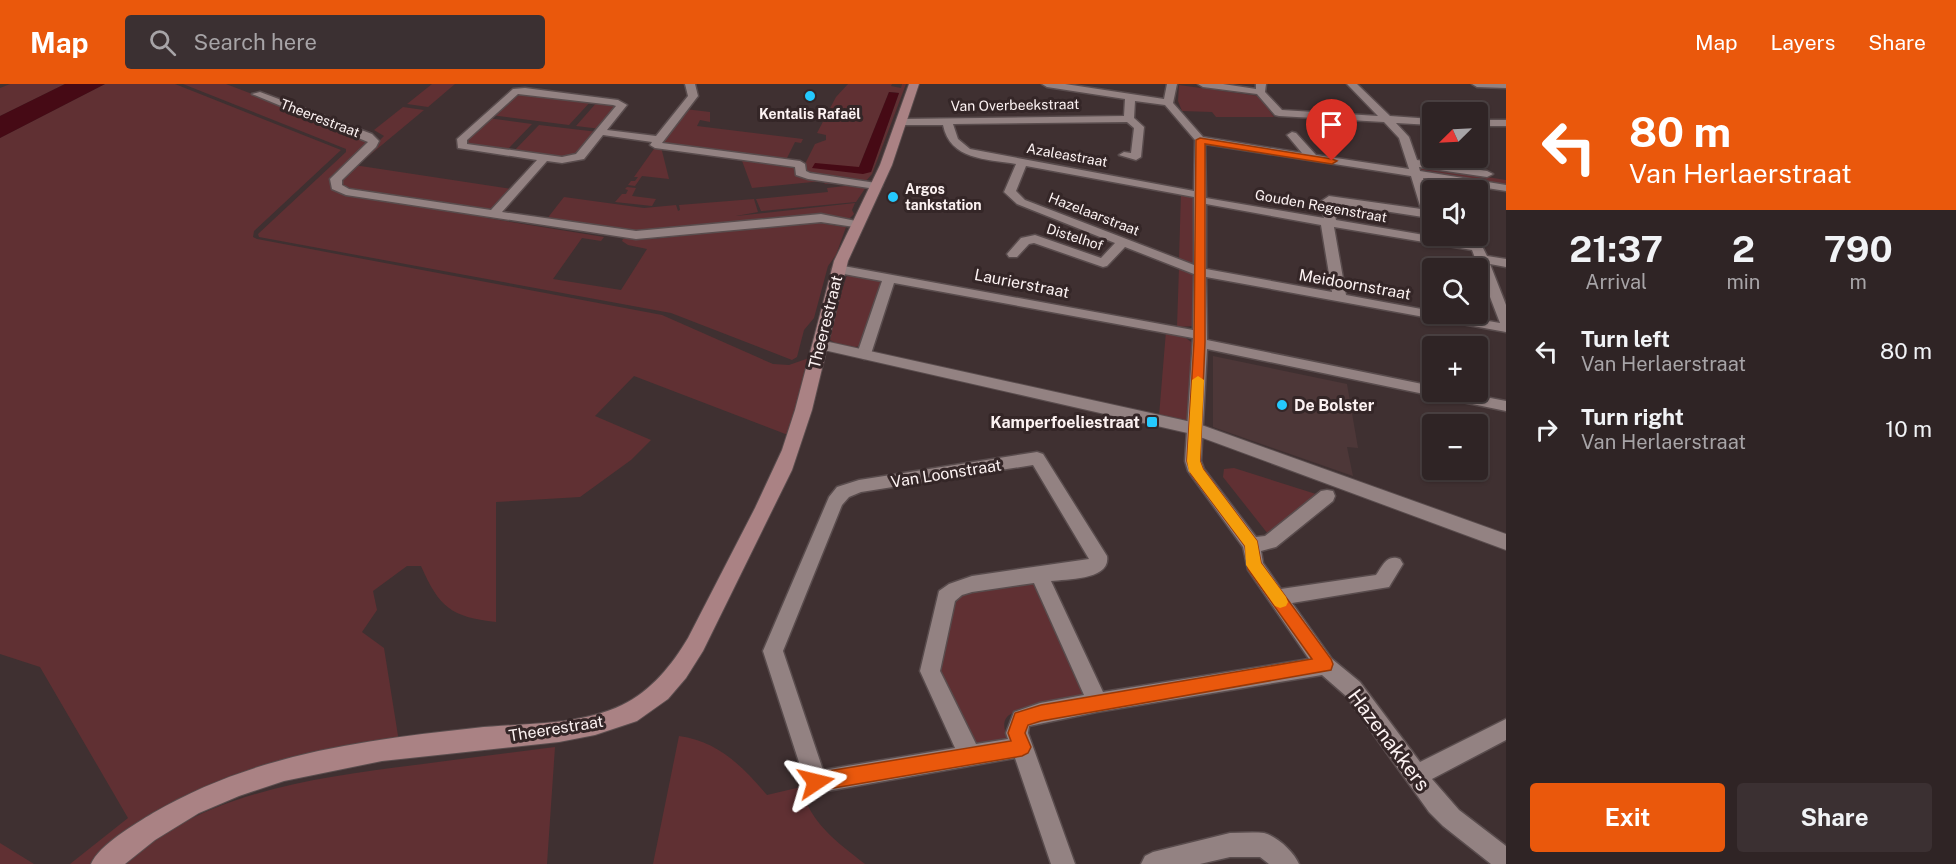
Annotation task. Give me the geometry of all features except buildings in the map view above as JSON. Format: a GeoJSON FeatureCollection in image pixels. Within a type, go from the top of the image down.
{"type":"FeatureCollection","features":[{"type":"Feature","properties":{"kind":"main road","name":"Theerestraat"},"geometry":{"type":"LineString","coordinates":[[104,864],[130,841],[162,819],[223,788],[251,778],[334,757],[576,728],[605,722],[649,702],[659,693],[687,660],[772,491],[797,432],[838,269],[876,186],[902,122],[914,84]]}},
{"type":"Feature","properties":{"kind":"street"},"geometry":{"type":"LineString","coordinates":[[657,142],[693,96],[690,84]]}},
{"type":"Feature","properties":{"kind":"street"},"geometry":{"type":"LineString","coordinates":[[1047,84],[1095,88],[1168,103],[1200,140],[1506,188]]}},
{"type":"Feature","properties":{"kind":"street"},"geometry":{"type":"LineString","coordinates":[[1168,103],[1172,84]]}},
{"type":"Feature","properties":{"kind":"street"},"geometry":{"type":"LineString","coordinates":[[1203,84],[1261,88],[1276,110],[1287,114],[1422,122]]}},
{"type":"Feature","properties":{"kind":"street"},"geometry":{"type":"LineString","coordinates":[[1352,84],[1404,137],[1422,195]]}},
{"type":"Feature","properties":{"kind":"street"},"geometry":{"type":"LineString","coordinates":[[1477,84],[1506,85]]}},
{"type":"Feature","properties":{"kind":"street"},"geometry":{"type":"LineString","coordinates":[[522,91],[621,104],[621,108],[601,132],[580,157],[575,159],[544,158],[467,148],[460,143],[510,95],[522,91]]}},
{"type":"Feature","properties":{"kind":"street","name":"Theerestraat"},"geometry":{"type":"LineString","coordinates":[[257,94],[368,136],[374,141],[372,146],[336,179],[335,184],[338,189],[636,235],[821,218],[857,225]]}},
{"type":"Feature","properties":{"kind":"street"},"geometry":{"type":"LineString","coordinates":[[1124,155],[1136,157],[1137,152],[1139,127],[1129,119],[1130,97]]}},
{"type":"Feature","properties":{"kind":"street","name":"Van Overbeekstraat"},"geometry":{"type":"LineString","coordinates":[[902,122],[1129,119]]}},
{"type":"Feature","properties":{"kind":"street","name":"Azaleastraat"},"geometry":{"type":"LineString","coordinates":[[947,121],[954,142],[958,148],[967,152],[1200,198]]}},
{"type":"Feature","properties":{"kind":"street"},"geometry":{"type":"LineString","coordinates":[[1488,123],[1506,123]]}},
{"type":"Feature","properties":{"kind":"street"},"geometry":{"type":"LineString","coordinates":[[601,132],[800,164],[800,173],[808,176],[876,186]]}},
{"type":"Feature","properties":{"kind":"street"},"geometry":{"type":"LineString","coordinates":[[1292,135],[1313,158]]}},
{"type":"Feature","properties":{"kind":"street","name":"Hazenakkers"},"geometry":{"type":"LineString","coordinates":[[1200,140],[1199,338],[1193,461],[1196,471],[1252,545],[1254,565],[1325,664],[1353,689],[1415,776],[1451,818],[1506,861]]}},
{"type":"Feature","properties":{"kind":"street"},"geometry":{"type":"LineString","coordinates":[[494,214],[544,158]]}},
{"type":"Feature","properties":{"kind":"street","name":"Hazelaarstraat"},"geometry":{"type":"LineString","coordinates":[[1022,162],[1010,192],[1021,202],[1200,272]]}},
{"type":"Feature","properties":{"kind":"street"},"geometry":{"type":"LineString","coordinates":[[1411,162],[1506,177]]}},
{"type":"Feature","properties":{"kind":"street","name":"Gouden Regenstraat"},"geometry":{"type":"LineString","coordinates":[[1200,198],[1329,223],[1422,236]]}},
{"type":"Feature","properties":{"kind":"street"},"geometry":{"type":"LineString","coordinates":[[1340,298],[1326,202],[1336,199],[1422,218]]}},
{"type":"Feature","properties":{"kind":"street","name":"Distelhof"},"geometry":{"type":"LineString","coordinates":[[1013,254],[1025,241],[1035,239],[1103,263],[1124,241]]}},
{"type":"Feature","properties":{"kind":"street","name":"Gouden Regenstraat"},"geometry":{"type":"LineString","coordinates":[[1473,246],[1477,247],[1482,258]]}},
{"type":"Feature","properties":{"kind":"street"},"geometry":{"type":"LineString","coordinates":[[1488,260],[1506,263]]}},
{"type":"Feature","properties":{"kind":"street","name":"Laurierstraat"},"geometry":{"type":"LineString","coordinates":[[838,269],[890,277],[1199,338],[1422,388]]}},
{"type":"Feature","properties":{"kind":"street","name":"Meidoornstraat"},"geometry":{"type":"LineString","coordinates":[[1200,272],[1505,326]]}},
{"type":"Feature","properties":{"kind":"street"},"geometry":{"type":"LineString","coordinates":[[1488,276],[1505,326]]}},
{"type":"Feature","properties":{"kind":"street"},"geometry":{"type":"LineString","coordinates":[[864,354],[890,277]]}},
{"type":"Feature","properties":{"kind":"street"},"geometry":{"type":"LineString","coordinates":[[820,345],[1196,429],[1506,542]]}},
{"type":"Feature","properties":{"kind":"street","name":"Laurierstraat"},"geometry":{"type":"LineString","coordinates":[[1487,402],[1506,406]]}},
{"type":"Feature","properties":{"kind":"street","name":"Van Loonstraat"},"geometry":{"type":"LineString","coordinates":[[969,754],[816,782],[773,651],[835,502],[843,492],[859,486],[1037,458],[1098,556],[1099,563],[1090,568],[1039,575]]}},
{"type":"Feature","properties":{"kind":"street"},"geometry":{"type":"LineString","coordinates":[[1252,545],[1270,542],[1327,496]]}},
{"type":"Feature","properties":{"kind":"street"},"geometry":{"type":"LineString","coordinates":[[1276,597],[1382,582],[1394,564]]}},
{"type":"Feature","properties":{"kind":"street"},"geometry":{"type":"LineString","coordinates":[[1022,747],[969,754],[930,671],[946,597],[956,589],[972,584],[1039,575],[1097,702]]}},
{"type":"Feature","properties":{"kind":"street"},"geometry":{"type":"LineString","coordinates":[[1063,864],[1017,733],[1021,719],[1097,702],[1325,664]]}},
{"type":"Feature","properties":{"kind":"street"},"geometry":{"type":"LineString","coordinates":[[1415,776],[1506,729]]}},
{"type":"Feature","properties":{"kind":"street"},"geometry":{"type":"LineString","coordinates":[[1153,864],[1230,844],[1241,844],[1264,845],[1287,864]]}},
{"type":"Feature","properties":{"kind":"shaded area"},"geometry":{"type":"Polygon","coordinates":[[[10,84],[65,84],[0,116],[0,88],[10,84]]]}},
{"type":"Feature","properties":{"kind":"shaded area"},"geometry":{"type":"Polygon","coordinates":[[[65,84],[105,84],[0,138],[0,116],[65,84]]]}},
{"type":"Feature","properties":{"kind":"shaded area"},"geometry":{"type":"Polygon","coordinates":[[[105,84],[175,84],[341,150],[254,231],[253,237],[257,239],[662,315],[773,364],[789,365],[809,358],[805,381],[788,435],[634,376],[595,416],[651,440],[631,460],[580,497],[496,502],[496,622],[468,617],[448,608],[434,591],[421,566],[407,566],[373,591],[377,610],[362,632],[384,648],[399,742],[316,754],[94,864],[70,864],[128,818],[40,667],[0,654],[0,138],[105,84]]]}},
{"type":"Feature","properties":{"kind":"shaded area"},"geometry":{"type":"Polygon","coordinates":[[[183,84],[226,84],[363,137],[370,142],[332,187],[338,192],[487,214],[487,218],[604,237],[601,241],[582,238],[553,279],[621,290],[647,249],[628,245],[622,241],[623,239],[653,239],[811,222],[846,227],[836,255],[828,266],[814,318],[804,330],[797,357],[792,360],[671,313],[259,237],[258,234],[346,152],[346,149],[183,84]]]}},
{"type":"Feature","properties":{"kind":"shaded area"},"geometry":{"type":"Polygon","coordinates":[[[432,84],[455,84],[428,107],[407,104],[432,84]]]}},
{"type":"Feature","properties":{"kind":"shaded area"},"geometry":{"type":"Polygon","coordinates":[[[848,84],[892,84],[891,86],[901,88],[902,84],[906,84],[872,174],[865,182],[809,175],[803,168],[815,144],[826,140],[826,135],[817,133],[836,97],[848,84]],[[889,92],[859,167],[856,168],[871,172],[899,93],[889,92]]]}},
{"type":"Feature","properties":{"kind":"shaded area"},"geometry":{"type":"Polygon","coordinates":[[[1179,85],[1259,96],[1274,117],[1216,117],[1212,112],[1182,111],[1178,101],[1179,85]]]}},
{"type":"Feature","properties":{"kind":"shaded area"},"geometry":{"type":"Polygon","coordinates":[[[889,92],[899,93],[871,172],[863,174],[812,168],[815,163],[859,167],[889,92]]]}},
{"type":"Feature","properties":{"kind":"shaded area"},"geometry":{"type":"Polygon","coordinates":[[[515,93],[592,100],[569,125],[491,115],[515,93]]]}},
{"type":"Feature","properties":{"kind":"shaded area"},"geometry":{"type":"Polygon","coordinates":[[[598,101],[619,105],[601,129],[576,126],[598,101]]]}},
{"type":"Feature","properties":{"kind":"shaded area"},"geometry":{"type":"Polygon","coordinates":[[[403,107],[424,110],[359,164],[357,163],[384,136],[374,130],[403,107]]]}},
{"type":"Feature","properties":{"kind":"shaded area"},"geometry":{"type":"Polygon","coordinates":[[[685,109],[710,112],[710,122],[700,120],[697,126],[803,139],[801,143],[795,142],[786,160],[659,143],[685,109]]]}},
{"type":"Feature","properties":{"kind":"shaded area"},"geometry":{"type":"Polygon","coordinates":[[[488,118],[532,124],[505,152],[467,146],[464,140],[475,129],[480,128],[488,118]]]}},
{"type":"Feature","properties":{"kind":"shaded area"},"geometry":{"type":"Polygon","coordinates":[[[539,125],[598,132],[580,154],[571,159],[513,152],[539,125]]]}},
{"type":"Feature","properties":{"kind":"shaded area"},"geometry":{"type":"Polygon","coordinates":[[[656,146],[661,147],[669,179],[642,176],[635,186],[628,185],[638,177],[634,177],[656,146]]]}},
{"type":"Feature","properties":{"kind":"shaded area"},"geometry":{"type":"Polygon","coordinates":[[[741,158],[792,166],[836,183],[825,184],[823,181],[752,188],[741,158]]]}},
{"type":"Feature","properties":{"kind":"shaded area"},"geometry":{"type":"Polygon","coordinates":[[[354,165],[511,189],[491,211],[347,190],[342,187],[341,178],[354,165]]]}},
{"type":"Feature","properties":{"kind":"shaded area"},"geometry":{"type":"Polygon","coordinates":[[[1419,168],[1506,180],[1506,185],[1488,182],[1488,180],[1426,173],[1419,168]]]}},
{"type":"Feature","properties":{"kind":"shaded area"},"geometry":{"type":"Polygon","coordinates":[[[854,185],[866,187],[856,202],[761,211],[756,199],[828,192],[827,188],[854,185]]]}},
{"type":"Feature","properties":{"kind":"shaded area"},"geometry":{"type":"Polygon","coordinates":[[[627,187],[636,188],[632,196],[656,199],[652,206],[615,202],[622,194],[626,194],[627,187]]]}},
{"type":"Feature","properties":{"kind":"shaded area"},"geometry":{"type":"Polygon","coordinates":[[[1181,193],[1196,198],[1194,264],[1179,259],[1181,193]]]}},
{"type":"Feature","properties":{"kind":"shaded area"},"geometry":{"type":"Polygon","coordinates":[[[564,197],[644,208],[676,205],[678,211],[680,210],[679,205],[754,199],[758,212],[736,216],[855,203],[852,210],[854,214],[848,220],[685,229],[681,226],[682,230],[646,233],[546,220],[564,197]]]}},
{"type":"Feature","properties":{"kind":"shaded area"},"geometry":{"type":"Polygon","coordinates":[[[1179,267],[1195,272],[1195,326],[1177,327],[1179,267]]]}},
{"type":"Feature","properties":{"kind":"shaded area"},"geometry":{"type":"Polygon","coordinates":[[[847,275],[867,276],[883,281],[861,346],[857,347],[844,346],[829,339],[847,275]]]}},
{"type":"Feature","properties":{"kind":"shaded area"},"geometry":{"type":"Polygon","coordinates":[[[1166,331],[1183,336],[1194,344],[1192,424],[1159,416],[1166,331]]]}},
{"type":"Feature","properties":{"kind":"shaded area","name":"De Bolster"},"geometry":{"type":"Polygon","coordinates":[[[1213,356],[1347,384],[1358,448],[1347,447],[1353,476],[1213,427],[1213,356]]]}},
{"type":"Feature","properties":{"kind":"shaded area"},"geometry":{"type":"Polygon","coordinates":[[[1234,468],[1319,495],[1268,534],[1223,477],[1224,469],[1234,468]]]}},
{"type":"Feature","properties":{"kind":"shaded area"},"geometry":{"type":"Polygon","coordinates":[[[1035,580],[1093,698],[1015,712],[1007,717],[1004,723],[1008,740],[970,747],[938,671],[958,594],[1035,580]]]}},
{"type":"Feature","properties":{"kind":"shaded area"},"geometry":{"type":"Polygon","coordinates":[[[679,736],[706,743],[718,749],[739,765],[767,795],[801,787],[811,811],[826,831],[865,864],[653,864],[679,736]]]}},
{"type":"Feature","properties":{"kind":"shaded area"},"geometry":{"type":"Polygon","coordinates":[[[555,747],[547,864],[123,864],[155,840],[188,820],[224,804],[261,792],[376,770],[555,747]]]}},
{"type":"Feature","properties":{"kind":"shaded area"},"geometry":{"type":"Polygon","coordinates":[[[0,843],[34,864],[0,864],[0,843]]]}},
{"type":"Feature","properties":{"kind":"slow traffic"},"geometry":{"type":"LineString","coordinates":[[1198,380],[1193,461],[1196,471],[1252,545],[1254,565],[1280,602]]}},
{"type":"Feature","properties":{"kind":"place","name":"Kentalis Rafaël"},"geometry":{"type":"Point","coordinates":[810,96]}},
{"type":"Feature","properties":{"kind":"place","name":"Argos tankstation"},"geometry":{"type":"Point","coordinates":[893,197]}},
{"type":"Feature","properties":{"kind":"place","name":"De Bolster"},"geometry":{"type":"Point","coordinates":[1282,405]}},
{"type":"Feature","properties":{"kind":"place","name":"Kamperfoeliestraat"},"geometry":{"type":"Point","coordinates":[1152,422]}},
{"type":"Feature","properties":{"kind":"route"},"geometry":{"type":"LineString","coordinates":[[816,782],[969,754],[1022,747],[1017,733],[1021,719],[1041,713],[1325,664],[1254,565],[1252,545],[1196,471],[1193,461],[1200,342],[1198,334],[1200,140],[1332,161]]}}]}
